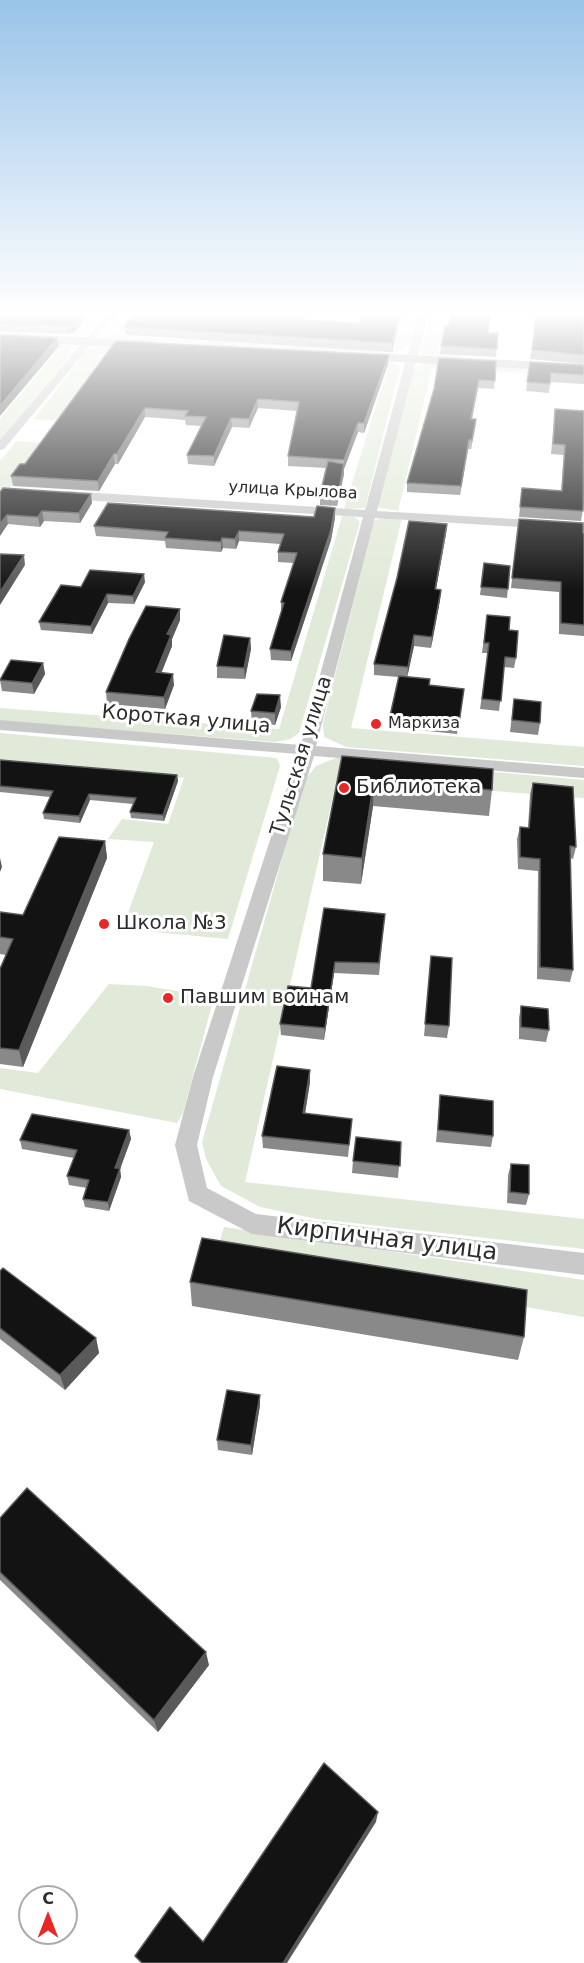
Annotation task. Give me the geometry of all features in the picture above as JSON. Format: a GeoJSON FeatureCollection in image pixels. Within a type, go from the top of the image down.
{"type":"FeatureCollection","features":[{"type":"Feature","properties":{"kind":"street"},"geometry":{"type":"LineString","coordinates":[[0,447],[33,408]]}},
{"type":"Feature","properties":{"kind":"street","name":"Тульская улица"},"geometry":{"type":"LineString","coordinates":[[197,1194],[186,1144],[206,1066],[307,750],[397,408]]}},
{"type":"Feature","properties":{"kind":"street","name":"улица Крылова"},"geometry":{"type":"LineString","coordinates":[[48,494],[584,526]]}},
{"type":"Feature","properties":{"kind":"street","name":"Короткая улица"},"geometry":{"type":"LineString","coordinates":[[0,724],[584,773]]}},
{"type":"Feature","properties":{"kind":"street","name":"Кирпичная улица"},"geometry":{"type":"LineString","coordinates":[[197,1194],[252,1224],[584,1264]]}},
{"type":"Feature","properties":{"kind":"green space"},"geometry":{"type":"Polygon","coordinates":[[[10,408],[27,408],[0,441],[0,419],[10,408]]]}},
{"type":"Feature","properties":{"kind":"green space"},"geometry":{"type":"Polygon","coordinates":[[[43,408],[75,408],[61,421],[34,419],[43,408]]]}},
{"type":"Feature","properties":{"kind":"green space"},"geometry":{"type":"Polygon","coordinates":[[[376,408],[390,408],[365,508],[344,509],[376,408]]]}},
{"type":"Feature","properties":{"kind":"green space"},"geometry":{"type":"Polygon","coordinates":[[[404,408],[423,408],[398,511],[380,508],[377,505],[404,408]]]}},
{"type":"Feature","properties":{"kind":"green space"},"geometry":{"type":"Polygon","coordinates":[[[17,441],[44,443],[8,490],[0,489],[0,461],[17,441]]]}},
{"type":"Feature","properties":{"kind":"green space"},"geometry":{"type":"Polygon","coordinates":[[[343,513],[353,515],[360,522],[299,733],[290,739],[275,742],[0,721],[0,708],[279,729],[343,513]]]}},
{"type":"Feature","properties":{"kind":"green space"},"geometry":{"type":"Polygon","coordinates":[[[380,518],[402,518],[351,728],[584,747],[584,766],[346,747],[324,737],[323,723],[374,521],[380,518]]]}},
{"type":"Feature","properties":{"kind":"green space"},"geometry":{"type":"Polygon","coordinates":[[[0,733],[277,758],[280,766],[228,939],[122,929],[154,842],[108,839],[122,819],[168,824],[184,778],[0,762],[0,733]]]}},
{"type":"Feature","properties":{"kind":"green space"},"geometry":{"type":"Polygon","coordinates":[[[336,758],[584,780],[584,798],[337,779],[245,1182],[584,1219],[584,1249],[317,1219],[260,1207],[221,1186],[206,1159],[202,1142],[304,781],[316,766],[336,758]]]}},
{"type":"Feature","properties":{"kind":"green space"},"geometry":{"type":"Polygon","coordinates":[[[109,984],[146,986],[214,997],[183,1113],[177,1123],[0,1089],[0,1068],[38,1073],[109,984]]]}},
{"type":"Feature","properties":{"kind":"green space"},"geometry":{"type":"Polygon","coordinates":[[[224,1227],[584,1280],[584,1317],[216,1254],[224,1227]]]}},
{"type":"Feature","properties":{"kind":"building"},"geometry":{"type":"Polygon","coordinates":[[[67,408],[254,408],[249,419],[231,418],[214,456],[187,455],[206,417],[185,416],[188,411],[145,408],[98,481],[11,476],[20,464],[25,464],[67,408]]]}},
{"type":"Feature","properties":{"kind":"building"},"geometry":{"type":"Polygon","coordinates":[[[298,408],[370,408],[364,423],[358,423],[344,460],[288,456],[298,408]]]}},
{"type":"Feature","properties":{"kind":"building"},"geometry":{"type":"Polygon","coordinates":[[[429,408],[473,408],[471,419],[476,419],[472,440],[469,440],[461,486],[407,483],[429,408]]]}},
{"type":"Feature","properties":{"kind":"building"},"geometry":{"type":"Polygon","coordinates":[[[555,409],[584,411],[583,511],[520,507],[522,488],[562,491],[565,445],[553,444],[555,409]]]}},
{"type":"Feature","properties":{"kind":"building"},"geometry":{"type":"Polygon","coordinates":[[[328,461],[344,464],[338,496],[320,495],[328,461]]]}},
{"type":"Feature","properties":{"kind":"building"},"geometry":{"type":"Polygon","coordinates":[[[3,488],[91,494],[79,513],[42,511],[38,517],[7,515],[0,524],[0,492],[3,488]]]}},
{"type":"Feature","properties":{"kind":"building"},"geometry":{"type":"Polygon","coordinates":[[[108,503],[314,517],[317,506],[335,508],[331,530],[291,651],[270,649],[284,603],[281,602],[297,553],[278,552],[284,534],[239,531],[235,539],[222,538],[221,542],[165,538],[168,532],[94,526],[108,503]]]}},
{"type":"Feature","properties":{"kind":"building"},"geometry":{"type":"Polygon","coordinates":[[[519,519],[583,523],[584,625],[561,623],[561,582],[512,578],[519,519]]]}},
{"type":"Feature","properties":{"kind":"building"},"geometry":{"type":"Polygon","coordinates":[[[409,521],[447,524],[435,589],[441,590],[432,637],[414,635],[408,667],[374,664],[397,578],[409,521]]]}},
{"type":"Feature","properties":{"kind":"building"},"geometry":{"type":"Polygon","coordinates":[[[0,554],[24,555],[0,592],[0,554]]]}},
{"type":"Feature","properties":{"kind":"building"},"geometry":{"type":"Polygon","coordinates":[[[484,563],[510,566],[508,589],[481,587],[484,563]]]}},
{"type":"Feature","properties":{"kind":"building"},"geometry":{"type":"Polygon","coordinates":[[[90,570],[144,574],[133,596],[107,594],[91,626],[39,622],[61,585],[81,587],[90,570]]]}},
{"type":"Feature","properties":{"kind":"building"},"geometry":{"type":"Polygon","coordinates":[[[146,606],[180,609],[167,634],[171,635],[156,672],[173,674],[164,697],[106,692],[129,639],[146,606]]]}},
{"type":"Feature","properties":{"kind":"building"},"geometry":{"type":"Polygon","coordinates":[[[487,615],[510,617],[509,630],[518,631],[516,658],[505,657],[501,701],[482,699],[489,643],[484,643],[487,615]]]}},
{"type":"Feature","properties":{"kind":"building"},"geometry":{"type":"Polygon","coordinates":[[[224,635],[250,638],[244,668],[217,666],[224,635]]]}},
{"type":"Feature","properties":{"kind":"building"},"geometry":{"type":"Polygon","coordinates":[[[11,660],[43,663],[32,683],[0,680],[11,660]]]}},
{"type":"Feature","properties":{"kind":"building"},"geometry":{"type":"Polygon","coordinates":[[[399,676],[430,679],[429,685],[464,689],[459,723],[390,716],[399,676]]]}},
{"type":"Feature","properties":{"kind":"building"},"geometry":{"type":"Polygon","coordinates":[[[257,694],[280,695],[275,713],[251,711],[257,694]]]}},
{"type":"Feature","properties":{"kind":"building"},"geometry":{"type":"Polygon","coordinates":[[[514,699],[541,702],[540,723],[512,720],[514,699]]]}},
{"type":"Feature","properties":{"kind":"building"},"geometry":{"type":"Polygon","coordinates":[[[342,756],[493,769],[492,790],[374,780],[362,858],[323,854],[342,756]]]}},
{"type":"Feature","properties":{"kind":"building"},"geometry":{"type":"Polygon","coordinates":[[[0,760],[177,775],[163,815],[130,812],[136,798],[89,794],[79,816],[43,813],[53,791],[0,786],[0,760]]]}},
{"type":"Feature","properties":{"kind":"building"},"geometry":{"type":"Polygon","coordinates":[[[533,783],[573,787],[576,847],[570,846],[573,970],[540,967],[540,859],[520,857],[520,827],[529,828],[533,783]]]}},
{"type":"Feature","properties":{"kind":"building"},"geometry":{"type":"Polygon","coordinates":[[[59,837],[105,841],[19,1050],[0,1048],[0,969],[13,939],[0,937],[0,912],[23,915],[59,837]]]}},
{"type":"Feature","properties":{"kind":"building"},"geometry":{"type":"Polygon","coordinates":[[[324,908],[385,914],[379,963],[335,962],[325,1028],[280,1024],[288,986],[311,988],[324,908]]]}},
{"type":"Feature","properties":{"kind":"building"},"geometry":{"type":"Polygon","coordinates":[[[431,956],[452,958],[449,1026],[425,1024],[431,956]]]}},
{"type":"Feature","properties":{"kind":"building"},"geometry":{"type":"Polygon","coordinates":[[[521,1006],[548,1009],[549,1030],[521,1027],[521,1006]]]}},
{"type":"Feature","properties":{"kind":"building"},"geometry":{"type":"Polygon","coordinates":[[[277,1066],[310,1070],[303,1113],[352,1119],[349,1145],[262,1136],[277,1066]]]}},
{"type":"Feature","properties":{"kind":"building"},"geometry":{"type":"Polygon","coordinates":[[[440,1095],[493,1101],[493,1136],[438,1130],[440,1095]]]}},
{"type":"Feature","properties":{"kind":"building"},"geometry":{"type":"Polygon","coordinates":[[[32,1114],[129,1130],[115,1168],[120,1168],[108,1202],[83,1199],[89,1180],[67,1176],[77,1150],[20,1140],[32,1114]]]}},
{"type":"Feature","properties":{"kind":"building"},"geometry":{"type":"Polygon","coordinates":[[[356,1137],[401,1142],[400,1166],[353,1161],[356,1137]]]}},
{"type":"Feature","properties":{"kind":"building"},"geometry":{"type":"Polygon","coordinates":[[[511,1164],[529,1165],[529,1194],[510,1192],[511,1164]]]}},
{"type":"Feature","properties":{"kind":"building"},"geometry":{"type":"Polygon","coordinates":[[[202,1238],[527,1290],[524,1337],[190,1282],[202,1238]]]}},
{"type":"Feature","properties":{"kind":"building"},"geometry":{"type":"Polygon","coordinates":[[[3,1268],[96,1338],[60,1375],[0,1328],[0,1271],[3,1268]]]}},
{"type":"Feature","properties":{"kind":"building"},"geometry":{"type":"Polygon","coordinates":[[[227,1390],[260,1395],[251,1445],[217,1440],[227,1390]]]}},
{"type":"Feature","properties":{"kind":"building"},"geometry":{"type":"Polygon","coordinates":[[[27,1488],[206,1652],[154,1720],[0,1572],[0,1518],[27,1488]]]}},
{"type":"Feature","properties":{"kind":"building"},"geometry":{"type":"Polygon","coordinates":[[[324,1763],[378,1812],[283,1963],[142,1963],[135,1956],[170,1907],[203,1942],[324,1763]]]}},
{"type":"Feature","properties":{"kind":"place","name":"Маркиза"},"geometry":{"type":"Point","coordinates":[376,724]}},
{"type":"Feature","properties":{"kind":"place","name":"Библиотека"},"geometry":{"type":"Point","coordinates":[344,788]}},
{"type":"Feature","properties":{"kind":"place","name":"Школа №3"},"geometry":{"type":"Point","coordinates":[104,924]}},
{"type":"Feature","properties":{"kind":"place","name":"Павшим воинам"},"geometry":{"type":"Point","coordinates":[168,998]}}]}
